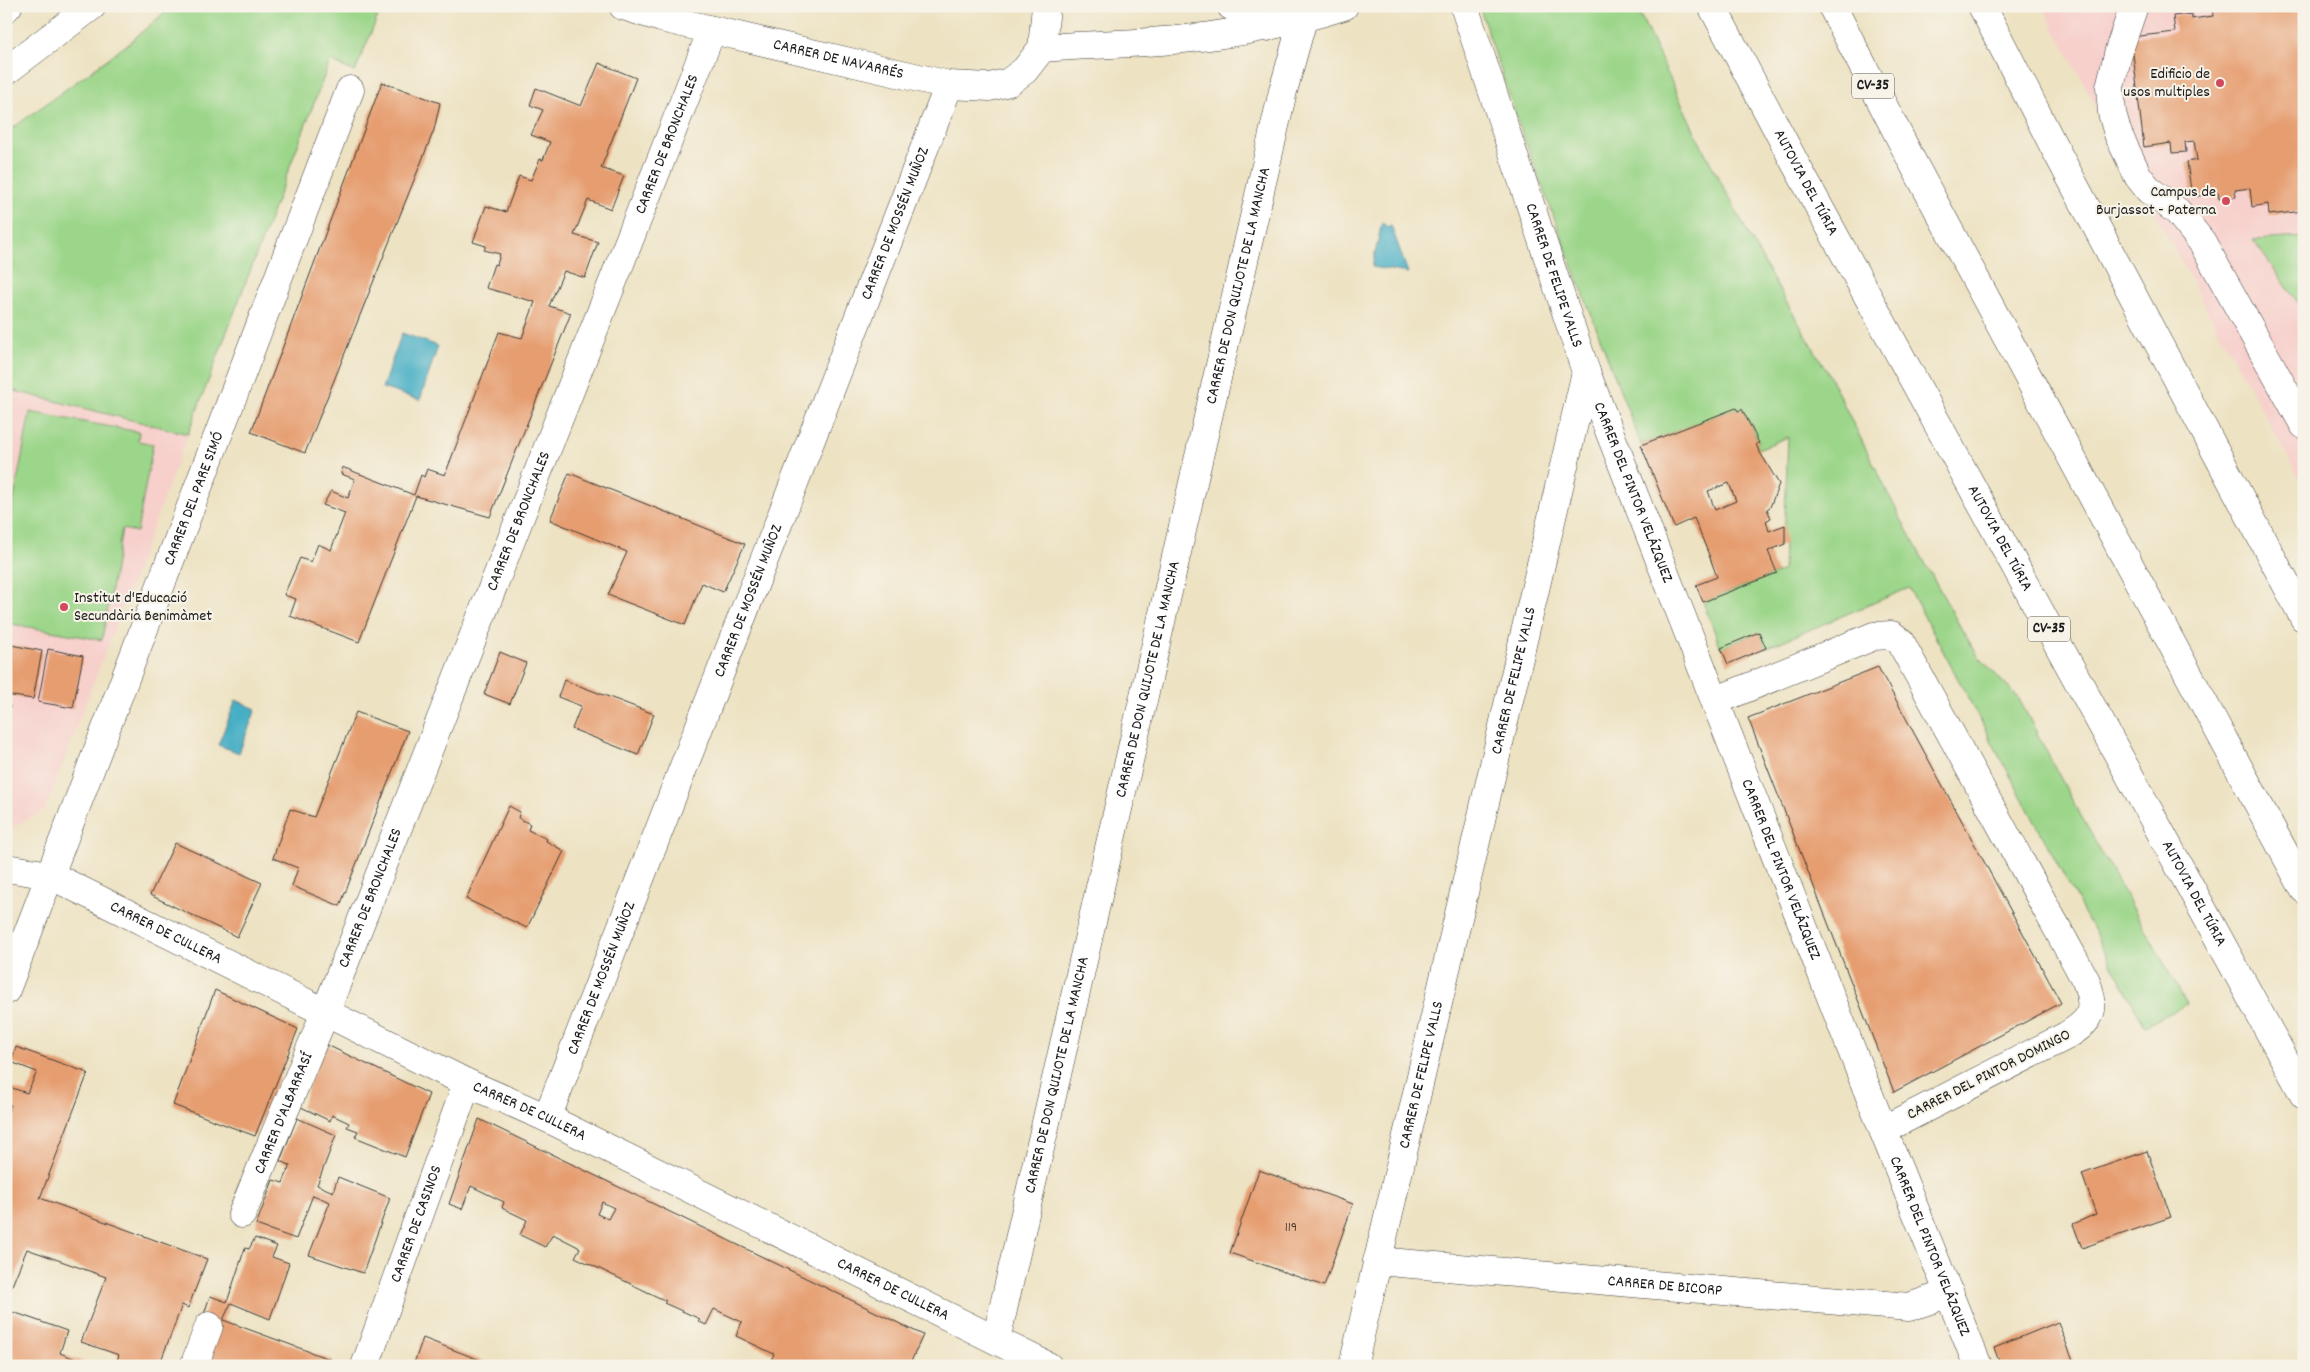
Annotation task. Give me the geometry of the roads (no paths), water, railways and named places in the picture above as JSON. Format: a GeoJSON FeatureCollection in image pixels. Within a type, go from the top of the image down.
{"type":"FeatureCollection","features":[{"type":"Feature","properties":{"kind":"main road"},"geometry":{"type":"LineString","coordinates":[[6,71],[92,6]]}},
{"type":"Feature","properties":{"kind":"main road","name":"CARRER DE NAVARRÉS"},"geometry":{"type":"LineString","coordinates":[[623,6],[661,18],[950,85],[990,87],[1009,82],[1025,70],[1042,48]]}},
{"type":"Feature","properties":{"kind":"main road"},"geometry":{"type":"LineString","coordinates":[[1046,6],[1042,48],[1208,37],[1303,19],[1344,6]]}},
{"type":"Feature","properties":{"kind":"main road"},"geometry":{"type":"LineString","coordinates":[[1231,6],[1267,27]]}},
{"type":"Feature","properties":{"kind":"main road","name":"CARRER DE FELIPE VALLS"},"geometry":{"type":"LineString","coordinates":[[1353,1366],[1586,372],[1464,6]]}},
{"type":"Feature","properties":{"kind":"main road","name":"AUTOVIA DEL TÚRIA"},"geometry":{"type":"LineString","coordinates":[[1712,6],[1800,172],[2304,1095]]}},
{"type":"Feature","properties":{"kind":"main road","name":"CV-35"},"geometry":{"type":"LineString","coordinates":[[1832,6],[1914,165],[2304,888]]}},
{"type":"Feature","properties":{"kind":"main road"},"geometry":{"type":"LineString","coordinates":[[1982,6],[2052,144],[2304,618]]}},
{"type":"Feature","properties":{"kind":"main road"},"geometry":{"type":"LineString","coordinates":[[2134,6],[2119,50],[2110,87],[2112,113],[2118,134],[2135,169],[2149,190],[2178,212],[2206,248],[2304,425]]}},
{"type":"Feature","properties":{"kind":"main road","name":"CARRER DE DON QUIJOTE DE LA MANCHA"},"geometry":{"type":"LineString","coordinates":[[996,1340],[1283,91],[1303,19]]}},
{"type":"Feature","properties":{"kind":"main road","name":"CARRER DE BRONCHALES"},"geometry":{"type":"LineString","coordinates":[[325,1013],[712,30]]}},
{"type":"Feature","properties":{"kind":"main road","name":"CARRER DE MOSSÉN MUÑOZ"},"geometry":{"type":"LineString","coordinates":[[547,1118],[950,85]]}},
{"type":"Feature","properties":{"kind":"main road","name":"CARRER DEL PARE SIMÓ"},"geometry":{"type":"LineString","coordinates":[[6,990],[350,90]]}},
{"type":"Feature","properties":{"kind":"main road","name":"CARRER DEL PINTOR VELÁZQUEZ"},"geometry":{"type":"LineString","coordinates":[[1586,372],[1882,1130],[1950,1293],[1978,1366]]}},
{"type":"Feature","properties":{"kind":"main road","name":"CARRER DEL PINTOR DOMINGO"},"geometry":{"type":"LineString","coordinates":[[1715,701],[1874,636],[1892,635],[1900,642],[1906,652],[2093,998],[2092,1014],[2081,1026],[2066,1036],[1882,1130]]}},
{"type":"Feature","properties":{"kind":"main road","name":"CARRER DE CULLERA"},"geometry":{"type":"LineString","coordinates":[[6,868],[50,875],[467,1083],[547,1118],[1048,1366]]}},
{"type":"Feature","properties":{"kind":"main road","name":"CARRER D'ALBARRASÍ"},"geometry":{"type":"LineString","coordinates":[[242,1214],[325,1013]]}},
{"type":"Feature","properties":{"kind":"main road","name":"CARRER DE CASINOS"},"geometry":{"type":"LineString","coordinates":[[366,1366],[467,1083]]}},
{"type":"Feature","properties":{"kind":"main road","name":"CARRER DE BICORP"},"geometry":{"type":"LineString","coordinates":[[1377,1261],[1909,1308],[1950,1293]]}},
{"type":"Feature","properties":{"kind":"main road"},"geometry":{"type":"LineString","coordinates":[[194,1366],[209,1326]]}},
{"type":"Feature","properties":{"kind":"water"},"geometry":{"type":"Polygon","coordinates":[[[1382,222],[1387,227],[1391,225],[1408,273],[1372,267],[1382,222]]]}},
{"type":"Feature","properties":{"kind":"water"},"geometry":{"type":"Polygon","coordinates":[[[402,333],[438,346],[420,400],[382,388],[402,333]]]}},
{"type":"Feature","properties":{"kind":"water"},"geometry":{"type":"Polygon","coordinates":[[[236,700],[256,709],[239,753],[218,745],[236,700]]]}},
{"type":"Feature","properties":{"kind":"place","name":"Edificio de usos multiples"},"geometry":{"type":"Point","coordinates":[2220,83]}},
{"type":"Feature","properties":{"kind":"place","name":"Campus de Burjassot - Paterna"},"geometry":{"type":"Point","coordinates":[2226,201]}},
{"type":"Feature","properties":{"kind":"place","name":"Institut d'Educació Secundària Benimàmet"},"geometry":{"type":"Point","coordinates":[64,607]}}]}
